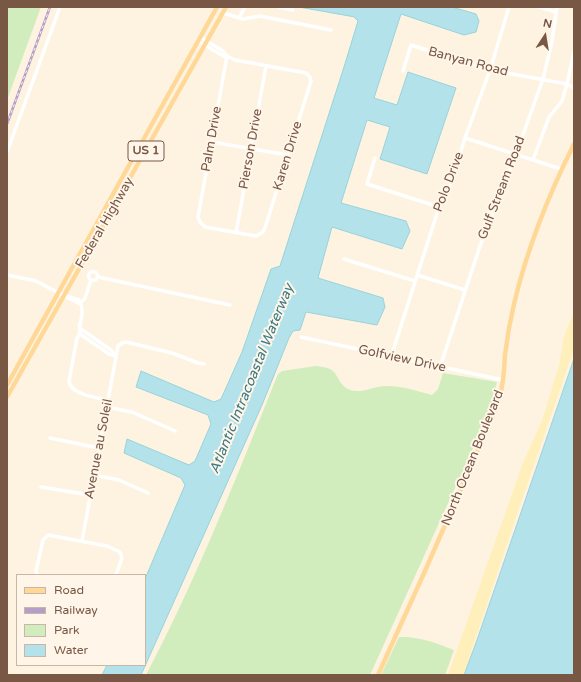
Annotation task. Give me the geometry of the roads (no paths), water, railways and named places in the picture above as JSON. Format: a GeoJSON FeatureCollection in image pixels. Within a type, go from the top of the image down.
{"type":"FeatureCollection","features":[{"type":"Feature","properties":{"kind":"main road","name":"Federal Highway"},"geometry":{"type":"LineString","coordinates":[[7,385],[217,7]]}},
{"type":"Feature","properties":{"kind":"main road","name":"Federal Highway"},"geometry":{"type":"LineString","coordinates":[[8,395],[226,7]]}},
{"type":"Feature","properties":{"kind":"main road"},"geometry":{"type":"LineString","coordinates":[[135,170],[137,162],[156,128],[157,122],[155,118]]}},
{"type":"Feature","properties":{"kind":"main road","name":"North Ocean Boulevard"},"geometry":{"type":"LineString","coordinates":[[378,675],[497,406],[503,380],[508,337],[516,296],[534,239],[561,170],[574,144]]}},
{"type":"Feature","properties":{"kind":"main road"},"geometry":{"type":"LineString","coordinates":[[117,203],[115,201],[115,195],[126,176],[128,167]]}},
{"type":"Feature","properties":{"kind":"main road"},"geometry":{"type":"LineString","coordinates":[[108,203],[110,208],[109,216]]}},
{"type":"Feature","properties":{"kind":"main road"},"geometry":{"type":"LineString","coordinates":[[8,395],[10,379]]}},
{"type":"Feature","properties":{"kind":"street"},"geometry":{"type":"LineString","coordinates":[[7,152],[60,7]]}},
{"type":"Feature","properties":{"kind":"street"},"geometry":{"type":"LineString","coordinates":[[239,18],[245,7]]}},
{"type":"Feature","properties":{"kind":"street"},"geometry":{"type":"LineString","coordinates":[[280,7],[293,10]]}},
{"type":"Feature","properties":{"kind":"street","name":"Polo Drive"},"geometry":{"type":"LineString","coordinates":[[391,357],[439,207],[449,189],[465,138],[490,70],[509,7]]}},
{"type":"Feature","properties":{"kind":"street"},"geometry":{"type":"LineString","coordinates":[[539,7],[556,12]]}},
{"type":"Feature","properties":{"kind":"street","name":"Gulf Stream Road"},"geometry":{"type":"LineString","coordinates":[[440,367],[480,246],[516,154],[543,79],[552,41],[557,7]]}},
{"type":"Feature","properties":{"kind":"street"},"geometry":{"type":"LineString","coordinates":[[223,13],[239,18],[260,16],[331,30]]}},
{"type":"Feature","properties":{"kind":"street"},"geometry":{"type":"LineString","coordinates":[[199,39],[226,57],[266,66]]}},
{"type":"Feature","properties":{"kind":"street","name":"Banyan Road"},"geometry":{"type":"LineString","coordinates":[[402,71],[411,45],[490,70],[567,84],[574,88]]}},
{"type":"Feature","properties":{"kind":"street"},"geometry":{"type":"LineString","coordinates":[[534,160],[549,117],[562,101],[574,51]]}},
{"type":"Feature","properties":{"kind":"street","name":"Palm Drive"},"geometry":{"type":"LineString","coordinates":[[227,56],[198,214],[200,222],[205,227],[236,233]]}},
{"type":"Feature","properties":{"kind":"street","name":"Karen Drive"},"geometry":{"type":"LineString","coordinates":[[236,233],[253,236],[261,234],[265,228],[311,81],[310,77],[306,73],[266,66]]}},
{"type":"Feature","properties":{"kind":"street","name":"Pierson Drive"},"geometry":{"type":"LineString","coordinates":[[236,233],[266,66]]}},
{"type":"Feature","properties":{"kind":"street"},"geometry":{"type":"LineString","coordinates":[[465,138],[561,170]]}},
{"type":"Feature","properties":{"kind":"street"},"geometry":{"type":"LineString","coordinates":[[212,142],[288,156]]}},
{"type":"Feature","properties":{"kind":"street"},"geometry":{"type":"LineString","coordinates":[[375,158],[367,184],[439,207]]}},
{"type":"Feature","properties":{"kind":"street"},"geometry":{"type":"LineString","coordinates":[[344,259],[415,281]]}},
{"type":"Feature","properties":{"kind":"street"},"geometry":{"type":"LineString","coordinates":[[80,304],[85,298],[91,280],[89,276],[91,272],[96,273],[98,277],[230,305]]}},
{"type":"Feature","properties":{"kind":"street"},"geometry":{"type":"LineString","coordinates":[[7,275],[36,281],[64,295],[79,300],[82,311],[79,325],[80,334],[77,338],[69,381],[70,386],[73,389],[93,397],[108,400]]}},
{"type":"Feature","properties":{"kind":"street"},"geometry":{"type":"LineString","coordinates":[[417,275],[465,290]]}},
{"type":"Feature","properties":{"kind":"street"},"geometry":{"type":"LineString","coordinates":[[91,280],[96,280],[98,277]]}},
{"type":"Feature","properties":{"kind":"street"},"geometry":{"type":"LineString","coordinates":[[79,325],[81,329],[111,350],[116,356]]}},
{"type":"Feature","properties":{"kind":"street"},"geometry":{"type":"LineString","coordinates":[[80,334],[109,354],[116,356]]}},
{"type":"Feature","properties":{"kind":"street","name":"Golfview Drive"},"geometry":{"type":"LineString","coordinates":[[301,337],[503,380]]}},
{"type":"Feature","properties":{"kind":"street"},"geometry":{"type":"LineString","coordinates":[[116,356],[118,346],[126,342],[160,349],[204,364]]}},
{"type":"Feature","properties":{"kind":"street","name":"Avenue au Soleil"},"geometry":{"type":"LineString","coordinates":[[82,541],[116,356]]}},
{"type":"Feature","properties":{"kind":"street"},"geometry":{"type":"LineString","coordinates":[[106,407],[132,412],[175,431]]}},
{"type":"Feature","properties":{"kind":"street"},"geometry":{"type":"LineString","coordinates":[[50,438],[99,448]]}},
{"type":"Feature","properties":{"kind":"street"},"geometry":{"type":"LineString","coordinates":[[94,475],[119,480],[148,493]]}},
{"type":"Feature","properties":{"kind":"street"},"geometry":{"type":"LineString","coordinates":[[42,486],[90,495]]}},
{"type":"Feature","properties":{"kind":"street"},"geometry":{"type":"LineString","coordinates":[[37,574],[36,571],[44,538],[51,536],[107,546],[120,552],[122,558],[116,574]]}},
{"type":"Feature","properties":{"kind":"water","name":"Atlantic Intracoastal Waterway"},"geometry":{"type":"Polygon","coordinates":[[[299,7],[452,7],[476,14],[479,21],[476,32],[464,35],[401,14],[374,98],[397,105],[408,72],[456,88],[427,174],[380,159],[390,127],[367,120],[341,203],[406,221],[410,231],[402,249],[332,227],[318,278],[383,298],[385,307],[377,325],[306,312],[300,330],[293,331],[262,405],[146,664],[146,577],[185,485],[181,478],[124,453],[127,439],[189,465],[195,461],[211,424],[208,415],[136,387],[141,371],[214,402],[221,399],[242,352],[271,269],[280,266],[358,21],[354,17],[299,7]]]}},
{"type":"Feature","properties":{"kind":"water"},"geometry":{"type":"Polygon","coordinates":[[[574,359],[574,675],[464,675],[477,640],[574,359]]]}},
{"type":"Feature","properties":{"kind":"water"},"geometry":{"type":"Polygon","coordinates":[[[106,666],[145,666],[141,675],[102,675],[106,666]]]}},
{"type":"Feature","properties":{"kind":"railway"},"geometry":{"type":"LineString","coordinates":[[7,124],[50,7]]}}]}
